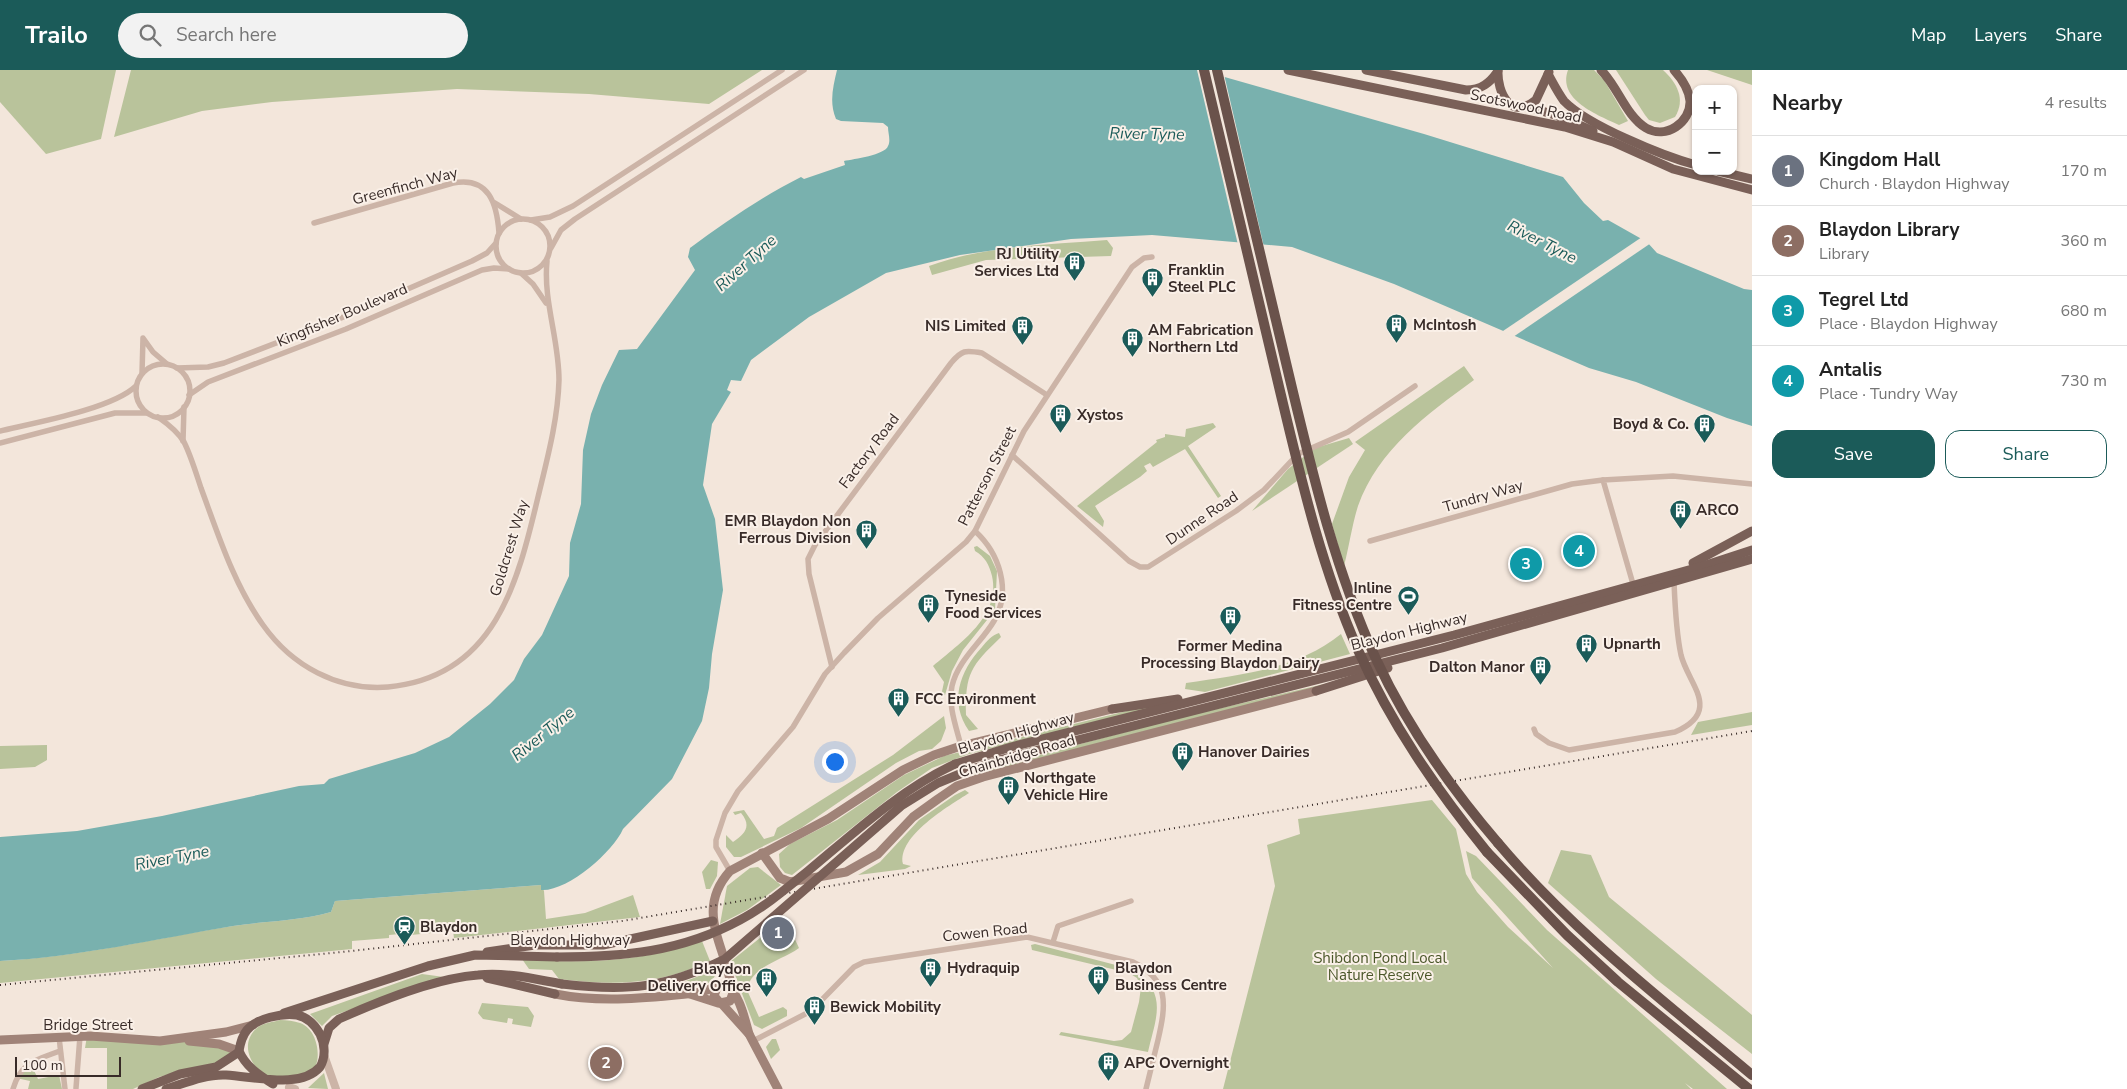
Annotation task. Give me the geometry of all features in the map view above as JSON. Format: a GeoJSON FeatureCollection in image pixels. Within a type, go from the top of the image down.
{"type":"FeatureCollection","features":[{"type":"Feature","properties":{"kind":"highway"},"geometry":{"type":"LineString","coordinates":[[1204,70],[1302,485],[1328,576],[1358,651],[1402,734],[1440,792],[1487,852],[1567,935],[1618,982],[1749,1089]]}},
{"type":"Feature","properties":{"kind":"highway"},"geometry":{"type":"LineString","coordinates":[[1217,70],[1314,482],[1343,577],[1376,660],[1414,729],[1455,791],[1526,876],[1573,922],[1670,1007],[1752,1075]]}},
{"type":"Feature","properties":{"kind":"highway"},"geometry":{"type":"LineString","coordinates":[[1714,1043],[1752,1066]]}},
{"type":"Feature","properties":{"kind":"highway"},"geometry":{"type":"LineString","coordinates":[[1728,1072],[1740,1089]]}},
{"type":"Feature","properties":{"kind":"main road","name":"Scotswood Road"},"geometry":{"type":"LineString","coordinates":[[1288,70],[1565,127],[1612,142],[1673,169],[1752,190]]}},
{"type":"Feature","properties":{"kind":"main road","name":"Scotswood Road"},"geometry":{"type":"LineString","coordinates":[[1366,70],[1466,90],[1473,90],[1486,85],[1498,70]]}},
{"type":"Feature","properties":{"kind":"main road"},"geometry":{"type":"LineString","coordinates":[[1498,70],[1499,87],[1503,97],[1511,105],[1522,106],[1576,123],[1612,142]]}},
{"type":"Feature","properties":{"kind":"main road"},"geometry":{"type":"LineString","coordinates":[[1601,70],[1622,97]]}},
{"type":"Feature","properties":{"kind":"main road"},"geometry":{"type":"LineString","coordinates":[[1608,70],[1631,113],[1646,128],[1660,132],[1675,128],[1685,119],[1690,102],[1687,88],[1674,70]]}},
{"type":"Feature","properties":{"kind":"main road"},"geometry":{"type":"LineString","coordinates":[[1498,113],[1536,100],[1549,72]]}},
{"type":"Feature","properties":{"kind":"main road"},"geometry":{"type":"LineString","coordinates":[[1549,72],[1563,100],[1588,118],[1635,142],[1692,163]]}},
{"type":"Feature","properties":{"kind":"main road"},"geometry":{"type":"LineString","coordinates":[[1735,175],[1752,179]]}},
{"type":"Feature","properties":{"kind":"main road"},"geometry":{"type":"LineString","coordinates":[[1656,577],[1703,559],[1752,532]]}},
{"type":"Feature","properties":{"kind":"main road","name":"Blaydon Highway"},"geometry":{"type":"LineString","coordinates":[[272,1017],[428,966],[475,955],[626,956],[684,943],[723,928],[747,916],[785,890],[907,790],[955,764],[1011,747],[1208,696],[1454,635],[1752,550]]}},
{"type":"Feature","properties":{"kind":"main road","name":"Blaydon Highway"},"geometry":{"type":"LineString","coordinates":[[324,1044],[329,1028],[339,1019],[424,988],[477,975],[505,974],[603,989],[649,986],[694,974],[725,959],[901,806],[938,783],[967,771],[1009,758],[1442,648],[1752,559]]}},
{"type":"Feature","properties":{"kind":"main road","name":"Chainbridge Road"},"geometry":{"type":"LineString","coordinates":[[762,853],[780,878],[790,882],[846,872],[878,854],[913,817],[957,786],[983,777],[1357,680],[1442,648]]}},
{"type":"Feature","properties":{"kind":"main road"},"geometry":{"type":"LineString","coordinates":[[751,1038],[714,996],[723,973],[722,955],[713,921],[713,898],[720,882],[730,870],[828,819],[903,770],[934,755],[961,746],[1139,703],[1208,696]]}},
{"type":"Feature","properties":{"kind":"main road"},"geometry":{"type":"LineString","coordinates":[[475,955],[496,949],[535,945],[603,945],[713,921]]}},
{"type":"Feature","properties":{"kind":"main road"},"geometry":{"type":"LineString","coordinates":[[722,955],[728,967],[732,992],[743,1014],[751,1038],[778,1089]]}},
{"type":"Feature","properties":{"kind":"main road"},"geometry":{"type":"LineString","coordinates":[[477,975],[571,997],[613,999],[688,994],[725,985],[732,992]]}},
{"type":"Feature","properties":{"kind":"main road"},"geometry":{"type":"LineString","coordinates":[[688,994],[721,1004],[730,1001],[732,992]]}},
{"type":"Feature","properties":{"kind":"main road"},"geometry":{"type":"LineString","coordinates":[[142,1089],[180,1074],[216,1067],[239,1052],[246,1031],[272,1017],[282,1015],[304,1017],[317,1030],[324,1044],[324,1055],[320,1068],[300,1086],[292,1088],[218,1075],[166,1089]]}},
{"type":"Feature","properties":{"kind":"main road","name":"Bridge Street"},"geometry":{"type":"LineString","coordinates":[[176,1040],[226,1032],[254,1025]]}},
{"type":"Feature","properties":{"kind":"main road","name":"Bridge Street"},"geometry":{"type":"LineString","coordinates":[[0,1040],[80,1036],[176,1040],[219,1044],[239,1052]]}},
{"type":"Feature","properties":{"kind":"main road"},"geometry":{"type":"LineString","coordinates":[[239,1052],[249,1067],[273,1084]]}},
{"type":"Feature","properties":{"kind":"street"},"geometry":{"type":"LineString","coordinates":[[548,305],[534,284],[522,274],[509,269],[499,259],[496,243],[500,233],[511,222],[550,217],[573,206],[782,70]]}},
{"type":"Feature","properties":{"kind":"street"},"geometry":{"type":"LineString","coordinates":[[548,305],[547,261],[551,248],[561,230],[575,218],[804,70]]}},
{"type":"Feature","properties":{"kind":"street","name":"Greenfinch Way"},"geometry":{"type":"LineString","coordinates":[[314,224],[459,182],[469,182],[483,189],[495,203],[521,220]]}},
{"type":"Feature","properties":{"kind":"street"},"geometry":{"type":"LineString","coordinates":[[495,203],[500,233]]}},
{"type":"Feature","properties":{"kind":"street"},"geometry":{"type":"LineString","coordinates":[[531,220],[544,228],[551,248]]}},
{"type":"Feature","properties":{"kind":"street","name":"Kingfisher Boulevard"},"geometry":{"type":"LineString","coordinates":[[177,368],[201,368],[224,363],[341,318],[477,259],[496,243]]}},
{"type":"Feature","properties":{"kind":"street","name":"Patterson Street"},"geometry":{"type":"LineString","coordinates":[[730,870],[716,847],[725,813],[738,791],[792,727],[832,667],[878,618],[959,550],[975,531],[1024,432],[1047,395],[1132,267],[1144,258],[1152,257]]}},
{"type":"Feature","properties":{"kind":"street"},"geometry":{"type":"LineString","coordinates":[[522,274],[533,271],[547,261]]}},
{"type":"Feature","properties":{"kind":"street","name":"Kingfisher Boulevard"},"geometry":{"type":"LineString","coordinates":[[189,396],[208,382],[331,335],[482,270],[494,268],[509,269]]}},
{"type":"Feature","properties":{"kind":"street","name":"Goldcrest Way"},"geometry":{"type":"LineString","coordinates":[[184,441],[240,586],[261,623],[281,647],[312,670],[345,684],[383,687],[421,680],[456,663],[480,642],[499,617],[515,581],[551,440],[558,396],[558,358],[548,305]]}},
{"type":"Feature","properties":{"kind":"street"},"geometry":{"type":"LineString","coordinates":[[0,431],[109,401],[126,394],[136,386],[142,373],[144,338],[153,352],[167,364],[177,368],[188,383],[189,396],[184,407],[175,415],[158,417]]}},
{"type":"Feature","properties":{"kind":"street","name":"Factory Road"},"geometry":{"type":"LineString","coordinates":[[832,667],[809,574],[808,559],[815,544],[959,353],[970,350],[982,353],[1047,395]]}},
{"type":"Feature","properties":{"kind":"street"},"geometry":{"type":"LineString","coordinates":[[142,373],[151,366],[167,364]]}},
{"type":"Feature","properties":{"kind":"street"},"geometry":{"type":"LineString","coordinates":[[136,386],[137,399],[146,412]]}},
{"type":"Feature","properties":{"kind":"street","name":"Dunne Road"},"geometry":{"type":"LineString","coordinates":[[1012,455],[1129,561],[1140,567],[1148,567],[1187,544],[1257,495],[1303,450],[1348,432],[1415,386]]}},
{"type":"Feature","properties":{"kind":"street"},"geometry":{"type":"LineString","coordinates":[[184,407],[184,441]]}},
{"type":"Feature","properties":{"kind":"street"},"geometry":{"type":"LineString","coordinates":[[0,443],[115,413],[146,412],[158,417],[184,441]]}},
{"type":"Feature","properties":{"kind":"street","name":"Tundry Way"},"geometry":{"type":"LineString","coordinates":[[1370,541],[1572,484],[1673,476],[1752,484]]}},
{"type":"Feature","properties":{"kind":"street"},"geometry":{"type":"LineString","coordinates":[[1604,480],[1633,584]]}},
{"type":"Feature","properties":{"kind":"street"},"geometry":{"type":"LineString","coordinates":[[961,746],[951,705],[953,684],[961,665],[998,613],[1002,589],[1001,572],[993,552],[975,531]]}},
{"type":"Feature","properties":{"kind":"street"},"geometry":{"type":"LineString","coordinates":[[1534,729],[1536,734],[1549,742],[1569,750],[1675,732],[1690,724],[1698,708],[1699,698],[1681,657],[1674,582]]}},
{"type":"Feature","properties":{"kind":"street"},"geometry":{"type":"LineString","coordinates":[[1053,942],[1058,926],[1131,900]]}},
{"type":"Feature","properties":{"kind":"street","name":"Cowen Road"},"geometry":{"type":"LineString","coordinates":[[751,1038],[811,1011],[854,967],[864,962],[1022,938],[1053,942],[1133,962],[1155,977],[1161,987],[1165,1008],[1146,1089]]}},
{"type":"Feature","properties":{"kind":"street"},"geometry":{"type":"LineString","coordinates":[[76,1088],[80,1036]]}},
{"type":"Feature","properties":{"kind":"street"},"geometry":{"type":"LineString","coordinates":[[57,1037],[65,1089]]}},
{"type":"Feature","properties":{"kind":"street"},"geometry":{"type":"LineString","coordinates":[[13,1089],[18,1074],[25,1067],[60,1051]]}},
{"type":"Feature","properties":{"kind":"street"},"geometry":{"type":"LineString","coordinates":[[324,1055],[336,1089]]}},
{"type":"Feature","properties":{"kind":"green space"},"geometry":{"type":"Polygon","coordinates":[[[0,70],[116,70],[101,139],[46,154],[0,102],[0,70]]]}},
{"type":"Feature","properties":{"kind":"green space"},"geometry":{"type":"Polygon","coordinates":[[[131,70],[762,70],[709,104],[589,94],[457,89],[272,102],[202,111],[114,137],[131,70]]]}},
{"type":"Feature","properties":{"kind":"green space"},"geometry":{"type":"Polygon","coordinates":[[[1568,70],[1594,70],[1604,80],[1628,121],[1619,125],[1582,105],[1568,90],[1566,81],[1568,70]]]}},
{"type":"Feature","properties":{"kind":"green space"},"geometry":{"type":"Polygon","coordinates":[[[1616,70],[1663,70],[1676,86],[1680,98],[1680,104],[1675,117],[1660,123],[1649,120],[1616,70]]]}},
{"type":"Feature","properties":{"kind":"green space"},"geometry":{"type":"Polygon","coordinates":[[[1707,70],[1752,70],[1752,85],[1707,70]]]}},
{"type":"Feature","properties":{"kind":"green space"},"geometry":{"type":"Polygon","coordinates":[[[1107,240],[1113,248],[1111,256],[986,260],[932,275],[929,266],[951,259],[995,250],[1107,240]]]}},
{"type":"Feature","properties":{"kind":"green space"},"geometry":{"type":"Polygon","coordinates":[[[1464,366],[1474,380],[1422,420],[1391,450],[1378,467],[1358,506],[1344,566],[1332,524],[1349,477],[1365,450],[1355,442],[1464,366]]]}},
{"type":"Feature","properties":{"kind":"green space"},"geometry":{"type":"Polygon","coordinates":[[[1213,423],[1216,427],[1188,446],[1221,496],[1218,498],[1185,449],[1153,467],[1150,463],[1144,466],[1147,471],[1140,477],[1095,506],[1104,521],[1103,527],[1077,506],[1157,442],[1156,440],[1165,437],[1165,434],[1185,437],[1186,429],[1213,423]]]}},
{"type":"Feature","properties":{"kind":"green space"},"geometry":{"type":"Polygon","coordinates":[[[1349,438],[1353,444],[1252,511],[1288,469],[1315,448],[1349,438]]]}},
{"type":"Feature","properties":{"kind":"green space"},"geometry":{"type":"Polygon","coordinates":[[[977,546],[990,556],[997,571],[995,610],[963,650],[952,671],[945,695],[941,696],[944,682],[933,666],[966,638],[984,616],[990,604],[993,590],[992,576],[986,561],[975,551],[974,547],[977,546]]]}},
{"type":"Feature","properties":{"kind":"green space"},"geometry":{"type":"Polygon","coordinates":[[[999,633],[1001,637],[976,663],[969,680],[966,715],[978,729],[969,731],[959,709],[959,688],[967,667],[974,657],[990,638],[999,633]]]}},
{"type":"Feature","properties":{"kind":"green space"},"geometry":{"type":"Polygon","coordinates":[[[1341,634],[1350,654],[1205,692],[1185,689],[1186,683],[1248,673],[1288,663],[1324,646],[1341,634]]]}},
{"type":"Feature","properties":{"kind":"green space"},"geometry":{"type":"Polygon","coordinates":[[[1359,676],[975,775],[974,772],[1182,717],[1359,676]]]}},
{"type":"Feature","properties":{"kind":"green space"},"geometry":{"type":"Polygon","coordinates":[[[1151,705],[1161,705],[969,754],[932,768],[897,792],[792,875],[785,873],[780,867],[779,854],[790,844],[837,820],[904,775],[944,756],[1151,705]]]}},
{"type":"Feature","properties":{"kind":"green space"},"geometry":{"type":"Polygon","coordinates":[[[1752,712],[1752,725],[1691,735],[1698,722],[1752,712]]]}},
{"type":"Feature","properties":{"kind":"green space"},"geometry":{"type":"Polygon","coordinates":[[[944,716],[946,728],[941,741],[932,749],[919,751],[896,763],[801,828],[741,857],[734,857],[726,847],[726,835],[733,842],[746,829],[746,822],[741,813],[735,815],[733,812],[744,810],[764,839],[774,836],[777,828],[893,755],[944,716]]]}},
{"type":"Feature","properties":{"kind":"green space"},"geometry":{"type":"Polygon","coordinates":[[[47,745],[47,760],[35,767],[0,769],[0,746],[47,745]]]}},
{"type":"Feature","properties":{"kind":"green space"},"geometry":{"type":"Polygon","coordinates":[[[965,790],[969,793],[926,823],[908,843],[903,853],[903,864],[911,866],[905,869],[858,875],[880,862],[919,820],[965,790]]]}},
{"type":"Feature","properties":{"kind":"green space","name":"Shibdon Pond Local Nature Reserve"},"geometry":{"type":"Polygon","coordinates":[[[1432,800],[1456,829],[1466,874],[1477,892],[1508,927],[1553,968],[1472,878],[1466,851],[1476,856],[1547,930],[1727,1089],[1693,1089],[1685,1083],[1691,1089],[1223,1089],[1275,886],[1267,845],[1300,834],[1298,819],[1432,800]]]}},
{"type":"Feature","properties":{"kind":"green space"},"geometry":{"type":"Polygon","coordinates":[[[1561,850],[1591,855],[1609,897],[1752,1015],[1752,1054],[1656,979],[1548,883],[1561,850]]]}},
{"type":"Feature","properties":{"kind":"green space"},"geometry":{"type":"Polygon","coordinates":[[[711,860],[718,862],[717,876],[710,889],[706,889],[702,872],[711,860]]]}},
{"type":"Feature","properties":{"kind":"green space"},"geometry":{"type":"Polygon","coordinates":[[[758,867],[781,885],[747,910],[720,924],[727,886],[750,868],[758,867]]]}},
{"type":"Feature","properties":{"kind":"green space"},"geometry":{"type":"Polygon","coordinates":[[[541,885],[544,891],[546,919],[585,913],[633,895],[640,917],[454,938],[453,931],[400,936],[400,934],[389,935],[389,938],[352,941],[352,949],[0,983],[0,961],[59,956],[233,926],[307,917],[331,912],[335,901],[541,885]]]}},
{"type":"Feature","properties":{"kind":"green space"},"geometry":{"type":"Polygon","coordinates":[[[785,918],[799,948],[762,969],[751,980],[747,988],[741,990],[730,962],[785,918]]]}},
{"type":"Feature","properties":{"kind":"green space"},"geometry":{"type":"Polygon","coordinates":[[[702,941],[710,961],[672,975],[636,982],[599,983],[559,979],[552,970],[529,969],[522,959],[545,961],[613,960],[657,953],[702,941]]]}},
{"type":"Feature","properties":{"kind":"green space"},"geometry":{"type":"Polygon","coordinates":[[[1035,944],[1135,970],[1145,979],[1152,988],[1157,1007],[1148,1052],[1059,1035],[1061,1032],[1114,1041],[1122,1040],[1131,1032],[1141,987],[1137,978],[1129,973],[1032,950],[1031,945],[1035,944]]]}},
{"type":"Feature","properties":{"kind":"green space"},"geometry":{"type":"Polygon","coordinates":[[[717,969],[715,976],[706,984],[700,986],[673,986],[717,969]]]}},
{"type":"Feature","properties":{"kind":"green space"},"geometry":{"type":"Polygon","coordinates":[[[422,974],[444,977],[332,1016],[322,1026],[310,1014],[422,974]]]}},
{"type":"Feature","properties":{"kind":"green space"},"geometry":{"type":"Polygon","coordinates":[[[747,990],[759,1017],[783,1007],[787,1010],[787,1016],[762,1029],[754,1025],[741,991],[747,990]]]}},
{"type":"Feature","properties":{"kind":"green space"},"geometry":{"type":"Polygon","coordinates":[[[482,1003],[528,1007],[534,1016],[531,1027],[512,1024],[513,1019],[508,1018],[507,1023],[483,1019],[478,1013],[482,1003]]]}},
{"type":"Feature","properties":{"kind":"green space"},"geometry":{"type":"Polygon","coordinates":[[[280,1020],[300,1023],[310,1030],[316,1041],[318,1053],[316,1065],[305,1077],[286,1080],[274,1079],[259,1070],[250,1057],[248,1049],[252,1034],[260,1026],[280,1020]]]}},
{"type":"Feature","properties":{"kind":"green space"},"geometry":{"type":"Polygon","coordinates":[[[87,1036],[178,1040],[239,1052],[231,1062],[191,1068],[159,1077],[133,1089],[107,1089],[107,1048],[85,1048],[87,1036]]]}},
{"type":"Feature","properties":{"kind":"green space"},"geometry":{"type":"Polygon","coordinates":[[[772,1039],[776,1039],[780,1050],[771,1059],[766,1047],[772,1039]]]}},
{"type":"Feature","properties":{"kind":"green space"},"geometry":{"type":"Polygon","coordinates":[[[31,1064],[38,1079],[59,1075],[62,1089],[28,1089],[30,1081],[16,1078],[31,1064]]]}},
{"type":"Feature","properties":{"kind":"green space"},"geometry":{"type":"Polygon","coordinates":[[[324,1073],[328,1089],[308,1088],[324,1073]]]}},
{"type":"Feature","properties":{"kind":"water","name":"River Tyne"},"geometry":{"type":"Polygon","coordinates":[[[837,70],[1200,70],[1424,134],[1563,177],[1584,203],[1603,221],[1608,220],[1647,242],[1657,253],[1744,289],[1752,290],[1752,426],[1636,382],[1589,368],[1394,284],[1292,247],[1152,235],[1071,239],[960,255],[886,273],[809,317],[751,360],[741,381],[731,380],[727,390],[731,392],[712,424],[703,485],[715,519],[723,590],[712,654],[709,688],[702,721],[672,779],[623,829],[610,849],[588,869],[576,878],[552,889],[541,890],[541,885],[335,901],[331,912],[307,917],[233,926],[88,952],[0,961],[0,837],[77,831],[162,816],[299,786],[324,784],[329,779],[415,753],[449,737],[490,704],[514,680],[524,659],[542,635],[569,576],[570,543],[581,504],[583,450],[591,414],[602,385],[619,350],[637,349],[695,270],[688,257],[690,248],[744,210],[801,177],[804,179],[845,165],[844,161],[881,152],[888,146],[888,127],[883,123],[841,121],[836,119],[832,101],[837,70]]]}},
{"type":"Feature","properties":{"kind":"pier"},"geometry":{"type":"Polygon","coordinates":[[[1197,70],[1209,70],[1224,74],[1264,247],[1238,245],[1197,70]]]}},
{"type":"Feature","properties":{"kind":"pier"},"geometry":{"type":"Polygon","coordinates":[[[1642,237],[1651,243],[1513,337],[1500,333],[1642,237]]]}},
{"type":"Feature","properties":{"kind":"railway"},"geometry":{"type":"LineString","coordinates":[[0,985],[342,952],[622,921],[1752,731]]}},
{"type":"Feature","properties":{"kind":"place","name":"RJ Utility Services Ltd"},"geometry":{"type":"Point","coordinates":[1075,282]}},
{"type":"Feature","properties":{"kind":"place","name":"Franklin Steel PLC"},"geometry":{"type":"Point","coordinates":[1152,298]}},
{"type":"Feature","properties":{"kind":"place","name":"McIntosh"},"geometry":{"type":"Point","coordinates":[1397,344]}},
{"type":"Feature","properties":{"kind":"place","name":"NIS Limited"},"geometry":{"type":"Point","coordinates":[1022,345]}},
{"type":"Feature","properties":{"kind":"place","name":"AM Fabrication Northern Ltd"},"geometry":{"type":"Point","coordinates":[1132,358]}},
{"type":"Feature","properties":{"kind":"place","name":"Xystos"},"geometry":{"type":"Point","coordinates":[1061,434]}},
{"type":"Feature","properties":{"kind":"place","name":"Boyd & Co."},"geometry":{"type":"Point","coordinates":[1705,443]}},
{"type":"Feature","properties":{"kind":"place","name":"ARCO"},"geometry":{"type":"Point","coordinates":[1680,529]}},
{"type":"Feature","properties":{"kind":"place","name":"EMR Blaydon Non Ferrous Division"},"geometry":{"type":"Point","coordinates":[867,549]}},
{"type":"Feature","properties":{"kind":"place","name":"Antalis"},"geometry":{"type":"Point","coordinates":[1579,551]}},
{"type":"Feature","properties":{"kind":"place","name":"Tegrel Ltd"},"geometry":{"type":"Point","coordinates":[1526,564]}},
{"type":"Feature","properties":{"kind":"place","name":"Inline Fitness Centre"},"geometry":{"type":"Point","coordinates":[1408,616]}},
{"type":"Feature","properties":{"kind":"place","name":"Tyneside Food Services"},"geometry":{"type":"Point","coordinates":[929,624]}},
{"type":"Feature","properties":{"kind":"place","name":"Former Medina Processing Blaydon Dairy"},"geometry":{"type":"Point","coordinates":[1230,636]}},
{"type":"Feature","properties":{"kind":"place","name":"Upnarth"},"geometry":{"type":"Point","coordinates":[1587,663]}},
{"type":"Feature","properties":{"kind":"place","name":"Dalton Manor"},"geometry":{"type":"Point","coordinates":[1541,686]}},
{"type":"Feature","properties":{"kind":"place","name":"FCC Environment"},"geometry":{"type":"Point","coordinates":[899,718]}},
{"type":"Feature","properties":{"kind":"place","name":"Hanover Dairies"},"geometry":{"type":"Point","coordinates":[1182,771]}},
{"type":"Feature","properties":{"kind":"place","name":"Northgate Vehicle Hire"},"geometry":{"type":"Point","coordinates":[1008,806]}},
{"type":"Feature","properties":{"kind":"place","name":"Kingdom Hall"},"geometry":{"type":"Point","coordinates":[778,933]}},
{"type":"Feature","properties":{"kind":"place","name":"Blaydon"},"geometry":{"type":"Point","coordinates":[404,946]}},
{"type":"Feature","properties":{"kind":"place","name":"Hydraquip"},"geometry":{"type":"Point","coordinates":[931,987]}},
{"type":"Feature","properties":{"kind":"place","name":"Blaydon Business Centre"},"geometry":{"type":"Point","coordinates":[1099,996]}},
{"type":"Feature","properties":{"kind":"place","name":"Blaydon Delivery Office"},"geometry":{"type":"Point","coordinates":[767,997]}},
{"type":"Feature","properties":{"kind":"place","name":"Bewick Mobility"},"geometry":{"type":"Point","coordinates":[814,1026]}},
{"type":"Feature","properties":{"kind":"place","name":"Blaydon Library"},"geometry":{"type":"Point","coordinates":[606,1063]}},
{"type":"Feature","properties":{"kind":"place","name":"APC Overnight"},"geometry":{"type":"Point","coordinates":[1108,1082]}}]}
